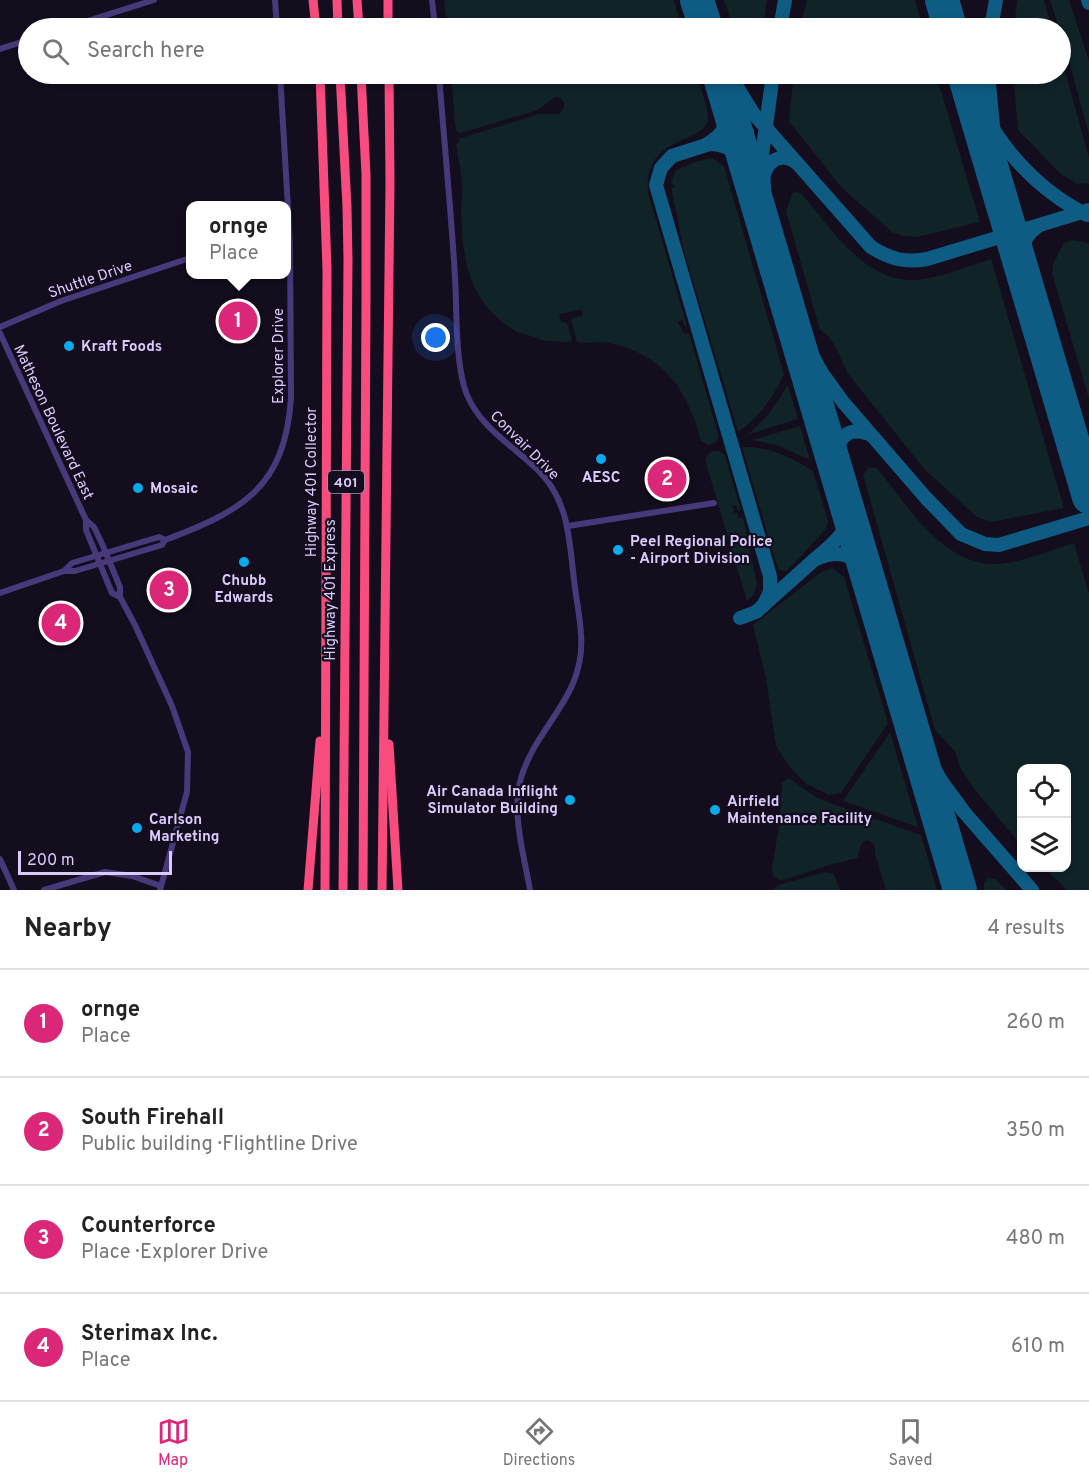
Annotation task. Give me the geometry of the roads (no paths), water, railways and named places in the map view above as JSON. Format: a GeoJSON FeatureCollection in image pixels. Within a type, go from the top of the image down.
{"type":"FeatureCollection","features":[{"type":"Feature","properties":{"kind":"highway"},"geometry":{"type":"LineString","coordinates":[[313,0],[315,18]]}},
{"type":"Feature","properties":{"kind":"highway"},"geometry":{"type":"LineString","coordinates":[[337,0],[338,18]]}},
{"type":"Feature","properties":{"kind":"highway"},"geometry":{"type":"LineString","coordinates":[[388,0],[388,18]]}},
{"type":"Feature","properties":{"kind":"highway"},"geometry":{"type":"LineString","coordinates":[[358,3],[359,18]]}},
{"type":"Feature","properties":{"kind":"highway","name":"Highway 401 Collector"},"geometry":{"type":"LineString","coordinates":[[320,84],[327,269],[325,890]]}},
{"type":"Feature","properties":{"kind":"highway","name":"Highway 401 Express"},"geometry":{"type":"LineString","coordinates":[[341,84],[348,260],[343,890]]}},
{"type":"Feature","properties":{"kind":"highway","name":"401"},"geometry":{"type":"LineString","coordinates":[[361,84],[366,175],[363,890]]}},
{"type":"Feature","properties":{"kind":"highway","name":"401"},"geometry":{"type":"LineString","coordinates":[[382,890],[389,84]]}},
{"type":"Feature","properties":{"kind":"highway"},"geometry":{"type":"LineString","coordinates":[[385,685],[398,890]]}},
{"type":"Feature","properties":{"kind":"highway"},"geometry":{"type":"LineString","coordinates":[[308,890],[325,697]]}},
{"type":"Feature","properties":{"kind":"street"},"geometry":{"type":"LineString","coordinates":[[97,18],[154,0]]}},
{"type":"Feature","properties":{"kind":"street"},"geometry":{"type":"LineString","coordinates":[[276,0],[277,18]]}},
{"type":"Feature","properties":{"kind":"street"},"geometry":{"type":"LineString","coordinates":[[432,0],[434,18]]}},
{"type":"Feature","properties":{"kind":"street"},"geometry":{"type":"LineString","coordinates":[[0,49],[18,43]]}},
{"type":"Feature","properties":{"kind":"street","name":"Explorer Drive"},"geometry":{"type":"LineString","coordinates":[[280,84],[286,201]]}},
{"type":"Feature","properties":{"kind":"street","name":"Convair Drive"},"geometry":{"type":"LineString","coordinates":[[440,84],[455,270],[459,358],[463,382],[482,420],[539,471],[556,494],[568,526],[581,633],[581,657],[572,690],[534,750],[521,777],[519,787],[518,815],[530,890]]}},
{"type":"Feature","properties":{"kind":"street","name":"Shuttle Drive"},"geometry":{"type":"LineString","coordinates":[[0,327],[61,301],[186,259]]}},
{"type":"Feature","properties":{"kind":"street","name":"Explorer Drive"},"geometry":{"type":"LineString","coordinates":[[0,593],[64,571],[75,571],[162,545],[165,540],[215,520],[249,498],[262,483],[279,454],[289,419],[291,398],[289,279]]}},
{"type":"Feature","properties":{"kind":"street","name":"Matheson Boulevard East"},"geometry":{"type":"LineString","coordinates":[[0,333],[86,520],[94,527],[106,553],[120,587],[120,597],[172,706],[188,752],[187,792],[160,888]]}},
{"type":"Feature","properties":{"kind":"street"},"geometry":{"type":"LineString","coordinates":[[568,526],[714,503]]}},
{"type":"Feature","properties":{"kind":"street","name":"Matheson Boulevard East"},"geometry":{"type":"LineString","coordinates":[[86,520],[86,530],[112,593],[120,597]]}},
{"type":"Feature","properties":{"kind":"street","name":"Explorer Drive"},"geometry":{"type":"LineString","coordinates":[[64,571],[72,563],[159,537],[165,540]]}},
{"type":"Feature","properties":{"kind":"street"},"geometry":{"type":"LineString","coordinates":[[0,859],[14,890]]}},
{"type":"Feature","properties":{"kind":"street"},"geometry":{"type":"LineString","coordinates":[[44,890],[105,872],[132,876],[160,888]]}},
{"type":"Feature","properties":{"kind":"place","name":"ornge"},"geometry":{"type":"Point","coordinates":[238,321]}},
{"type":"Feature","properties":{"kind":"place","name":"Kraft Foods"},"geometry":{"type":"Point","coordinates":[69,346]}},
{"type":"Feature","properties":{"kind":"place","name":"AESC"},"geometry":{"type":"Point","coordinates":[601,459]}},
{"type":"Feature","properties":{"kind":"place","name":"South Firehall"},"geometry":{"type":"Point","coordinates":[667,479]}},
{"type":"Feature","properties":{"kind":"place","name":"Mosaic"},"geometry":{"type":"Point","coordinates":[138,488]}},
{"type":"Feature","properties":{"kind":"place","name":"Peel Regional Police - Airport Division"},"geometry":{"type":"Point","coordinates":[618,550]}},
{"type":"Feature","properties":{"kind":"place","name":"Chubb Edwards"},"geometry":{"type":"Point","coordinates":[244,562]}},
{"type":"Feature","properties":{"kind":"place","name":"Counterforce"},"geometry":{"type":"Point","coordinates":[169,590]}},
{"type":"Feature","properties":{"kind":"place","name":"Sterimax Inc."},"geometry":{"type":"Point","coordinates":[61,623]}},
{"type":"Feature","properties":{"kind":"place","name":"Air Canada Inflight Simulator Building"},"geometry":{"type":"Point","coordinates":[570,800]}},
{"type":"Feature","properties":{"kind":"place","name":"Airfield Maintenance Facility"},"geometry":{"type":"Point","coordinates":[715,810]}},
{"type":"Feature","properties":{"kind":"place","name":"Carlson Marketing"},"geometry":{"type":"Point","coordinates":[137,828]}}]}
